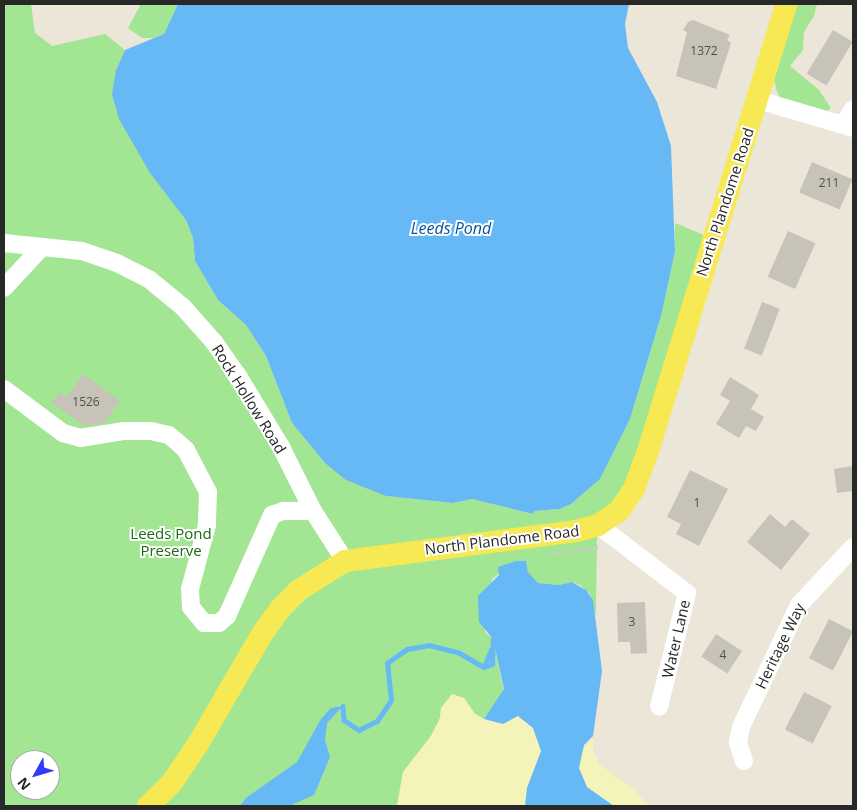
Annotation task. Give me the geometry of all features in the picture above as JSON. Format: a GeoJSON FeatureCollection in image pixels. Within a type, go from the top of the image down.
{"type":"FeatureCollection","features":[{"type":"Feature","properties":{"kind":"main road","name":"North Plandome Road"},"geometry":{"type":"LineString","coordinates":[[148,806],[171,784],[198,744],[262,634],[281,608],[299,590],[345,561],[576,531],[600,535],[620,511],[637,481],[758,100],[786,4]]}},
{"type":"Feature","properties":{"kind":"street"},"geometry":{"type":"LineString","coordinates":[[758,100],[849,126],[853,109]]}},
{"type":"Feature","properties":{"kind":"street","name":"Rock Hollow Road"},"geometry":{"type":"LineString","coordinates":[[4,243],[82,251],[117,263],[150,280],[183,307],[214,342],[238,376],[280,445],[313,511],[345,561]]}},
{"type":"Feature","properties":{"kind":"street"},"geometry":{"type":"LineString","coordinates":[[4,288],[42,247]]}},
{"type":"Feature","properties":{"kind":"street"},"geometry":{"type":"LineString","coordinates":[[4,389],[63,433],[80,438],[124,431],[151,431],[169,435],[186,450],[208,492],[208,525],[190,589],[191,607],[204,623],[219,624],[227,616],[272,515],[283,510],[313,511]]}},
{"type":"Feature","properties":{"kind":"street","name":"Water Lane"},"geometry":{"type":"LineString","coordinates":[[600,535],[687,592],[660,707]]}},
{"type":"Feature","properties":{"kind":"street","name":"Heritage Way"},"geometry":{"type":"LineString","coordinates":[[744,761],[738,742],[741,727],[799,605],[853,546]]}},
{"type":"Feature","properties":{"kind":"path"},"geometry":{"type":"LineString","coordinates":[[540,555],[580,551],[600,535]]}},
{"type":"Feature","properties":{"kind":"green space","name":"Leeds Pond Preserve"},"geometry":{"type":"Polygon","coordinates":[[[4,4],[31,4],[35,33],[52,46],[105,34],[125,50],[116,70],[175,203],[186,220],[193,238],[195,261],[218,300],[246,325],[266,356],[292,423],[325,463],[386,496],[453,503],[472,499],[533,514],[534,511],[560,509],[571,504],[600,479],[630,419],[661,316],[675,252],[675,223],[713,239],[648,451],[597,527],[596,616],[590,594],[580,585],[572,582],[559,585],[538,583],[528,572],[526,561],[516,561],[492,579],[485,632],[493,639],[504,692],[484,719],[475,714],[464,698],[441,708],[440,718],[431,736],[403,772],[397,806],[4,806],[4,4]]]}},
{"type":"Feature","properties":{"kind":"green space"},"geometry":{"type":"Polygon","coordinates":[[[141,4],[178,4],[164,34],[155,38],[142,38],[128,28],[141,4]]]}},
{"type":"Feature","properties":{"kind":"green space"},"geometry":{"type":"Polygon","coordinates":[[[789,4],[817,4],[814,16],[804,32],[803,50],[790,66],[819,90],[831,108],[826,112],[782,100],[777,92],[772,69],[789,4]]]}},
{"type":"Feature","properties":{"kind":"sand"},"geometry":{"type":"Polygon","coordinates":[[[452,694],[464,698],[475,714],[484,719],[503,724],[518,716],[533,728],[541,751],[527,788],[525,806],[397,806],[403,772],[431,736],[440,718],[441,708],[452,694]]]}},
{"type":"Feature","properties":{"kind":"sand"},"geometry":{"type":"Polygon","coordinates":[[[593,736],[593,750],[599,764],[635,790],[649,806],[614,806],[586,787],[579,768],[579,757],[593,736]]]}},
{"type":"Feature","properties":{"kind":"water","name":"Leeds Pond"},"geometry":{"type":"Polygon","coordinates":[[[178,4],[629,4],[625,24],[628,48],[657,102],[671,146],[675,252],[661,316],[630,419],[600,479],[571,504],[560,509],[534,511],[533,514],[472,499],[453,503],[386,496],[346,480],[325,463],[292,423],[266,356],[246,325],[218,300],[195,261],[193,238],[186,220],[150,173],[119,119],[112,94],[116,70],[125,50],[164,34],[178,4]]]}},
{"type":"Feature","properties":{"kind":"water"},"geometry":{"type":"Polygon","coordinates":[[[516,561],[526,561],[528,572],[538,583],[559,585],[572,582],[586,590],[593,600],[602,671],[593,736],[584,745],[579,768],[587,787],[614,806],[525,806],[527,788],[541,751],[533,728],[518,716],[503,724],[484,719],[504,689],[493,639],[479,622],[478,596],[499,575],[498,567],[516,561]]]}},
{"type":"Feature","properties":{"kind":"water"},"geometry":{"type":"Polygon","coordinates":[[[343,706],[327,723],[325,740],[330,757],[314,795],[289,806],[240,806],[246,798],[297,762],[321,719],[331,708],[343,706]]]}},
{"type":"Feature","properties":{"kind":"building"},"geometry":{"type":"Polygon","coordinates":[[[693,20],[730,35],[727,40],[731,43],[716,89],[676,76],[687,32],[683,30],[688,22],[693,20]]]}},
{"type":"Feature","properties":{"kind":"building"},"geometry":{"type":"Polygon","coordinates":[[[833,30],[853,42],[826,86],[807,74],[833,30]]]}},
{"type":"Feature","properties":{"kind":"building"},"geometry":{"type":"Polygon","coordinates":[[[812,162],[853,179],[840,210],[799,192],[812,162]]]}},
{"type":"Feature","properties":{"kind":"building"},"geometry":{"type":"Polygon","coordinates":[[[788,231],[815,243],[795,289],[768,277],[788,231]]]}},
{"type":"Feature","properties":{"kind":"building"},"geometry":{"type":"Polygon","coordinates":[[[762,302],[780,309],[762,355],[744,349],[762,302]]]}},
{"type":"Feature","properties":{"kind":"building"},"geometry":{"type":"Polygon","coordinates":[[[83,374],[120,401],[104,423],[85,426],[52,403],[59,392],[67,397],[83,374]]]}},
{"type":"Feature","properties":{"kind":"building"},"geometry":{"type":"Polygon","coordinates":[[[730,377],[759,395],[751,409],[764,417],[756,431],[746,426],[739,438],[716,424],[730,401],[720,395],[730,377]]]}},
{"type":"Feature","properties":{"kind":"building"},"geometry":{"type":"Polygon","coordinates":[[[853,466],[853,491],[837,493],[834,469],[853,466]]]}},
{"type":"Feature","properties":{"kind":"building"},"geometry":{"type":"Polygon","coordinates":[[[690,470],[728,489],[699,546],[676,534],[681,524],[667,517],[690,470]]]}},
{"type":"Feature","properties":{"kind":"building"},"geometry":{"type":"Polygon","coordinates":[[[770,514],[785,527],[792,519],[810,534],[781,570],[747,542],[770,514]]]}},
{"type":"Feature","properties":{"kind":"building"},"geometry":{"type":"Polygon","coordinates":[[[645,602],[647,653],[631,654],[630,642],[618,642],[617,603],[645,602]]]}},
{"type":"Feature","properties":{"kind":"building"},"geometry":{"type":"Polygon","coordinates":[[[829,619],[853,631],[833,670],[809,658],[829,619]]]}},
{"type":"Feature","properties":{"kind":"building"},"geometry":{"type":"Polygon","coordinates":[[[716,634],[742,651],[727,674],[701,657],[716,634]]]}},
{"type":"Feature","properties":{"kind":"building"},"geometry":{"type":"Polygon","coordinates":[[[804,692],[832,706],[813,743],[785,729],[804,692]]]}},
{"type":"Feature","properties":{"kind":"waterway"},"geometry":{"type":"LineString","coordinates":[[343,706],[344,720],[359,730],[377,721],[391,700],[387,663],[407,649],[429,645],[458,652],[484,667],[492,664],[493,639]]}},
{"type":"Feature","properties":{"kind":"waterway"},"geometry":{"type":"LineString","coordinates":[[484,667],[491,650]]}}]}
